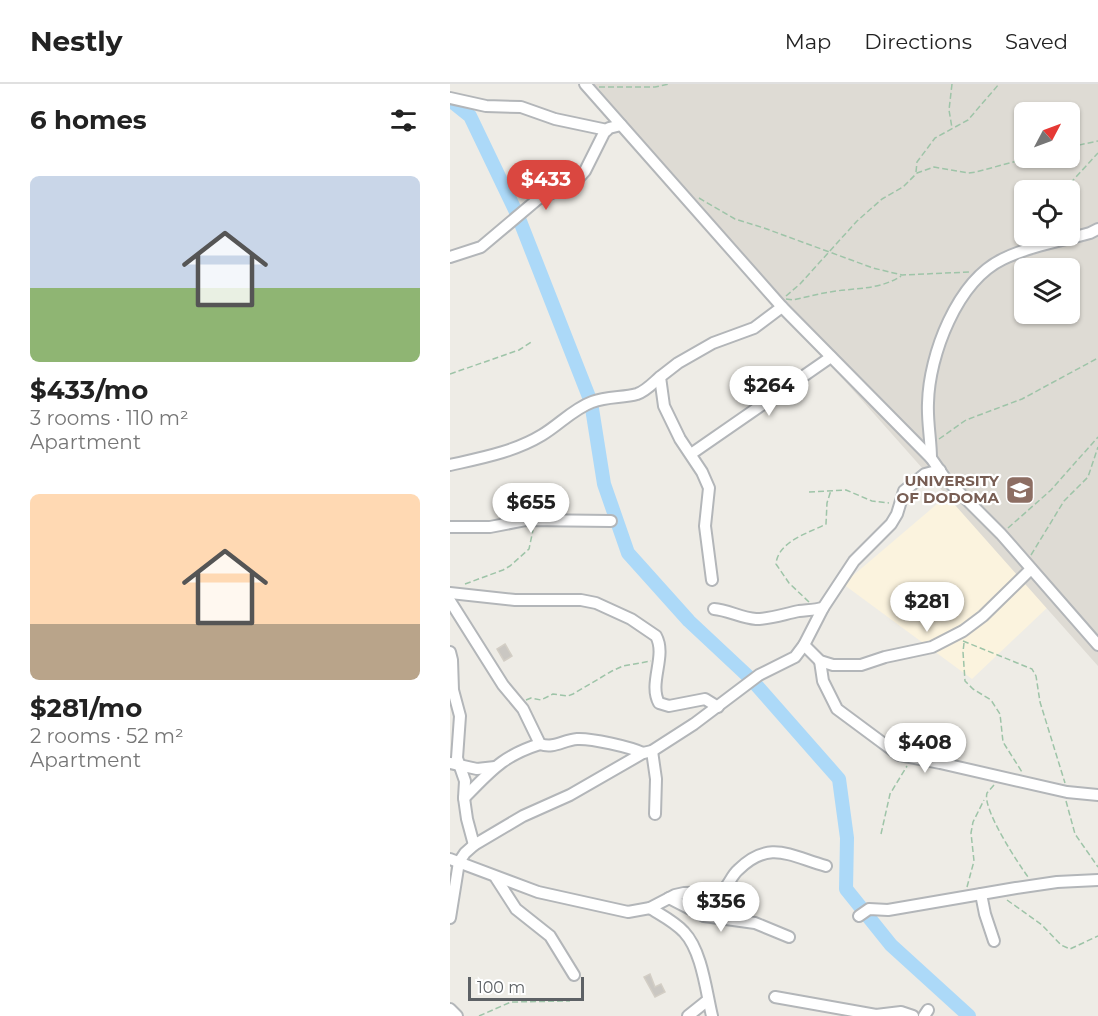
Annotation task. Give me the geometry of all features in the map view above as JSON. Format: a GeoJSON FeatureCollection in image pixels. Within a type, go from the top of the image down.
{"type":"FeatureCollection","features":[{"type":"Feature","properties":{"kind":"street"},"geometry":{"type":"LineString","coordinates":[[588,87],[782,307],[931,458],[945,478],[1001,534],[1098,645]]}},
{"type":"Feature","properties":{"kind":"street"},"geometry":{"type":"LineString","coordinates":[[450,98],[486,106],[521,108],[555,119],[607,130]]}},
{"type":"Feature","properties":{"kind":"street"},"geometry":{"type":"LineString","coordinates":[[450,257],[480,247],[537,199],[574,183],[585,171],[607,130],[612,126],[621,125]]}},
{"type":"Feature","properties":{"kind":"street"},"geometry":{"type":"LineString","coordinates":[[931,458],[928,405],[942,336],[951,316],[974,282],[986,270],[1011,255],[1098,229]]}},
{"type":"Feature","properties":{"kind":"street"},"geometry":{"type":"LineString","coordinates":[[450,465],[494,455],[516,447],[540,436],[591,402],[609,397],[637,394],[678,363],[713,343],[754,328],[782,307]]}},
{"type":"Feature","properties":{"kind":"street"},"geometry":{"type":"LineString","coordinates":[[691,454],[831,357]]}},
{"type":"Feature","properties":{"kind":"street"},"geometry":{"type":"LineString","coordinates":[[660,377],[663,406],[709,488],[705,526],[712,580]]}},
{"type":"Feature","properties":{"kind":"street"},"geometry":{"type":"LineString","coordinates":[[450,918],[454,861],[474,845],[523,816],[570,795],[648,752],[718,707],[752,680],[795,657],[804,645],[819,609],[862,552],[891,524],[897,514],[904,491],[925,474],[940,470]]}},
{"type":"Feature","properties":{"kind":"street"},"geometry":{"type":"LineString","coordinates":[[450,527],[490,527],[526,520],[611,521]]}},
{"type":"Feature","properties":{"kind":"street"},"geometry":{"type":"LineString","coordinates":[[804,645],[820,661],[832,665],[869,664],[885,657],[932,647],[960,638],[1029,566]]}},
{"type":"Feature","properties":{"kind":"street"},"geometry":{"type":"LineString","coordinates":[[452,596],[514,600],[568,599],[596,603],[631,619],[656,636],[660,650],[656,692],[659,703],[669,706],[705,699],[718,707]]}},
{"type":"Feature","properties":{"kind":"street"},"geometry":{"type":"LineString","coordinates":[[452,596],[503,685],[520,705],[540,744]]}},
{"type":"Feature","properties":{"kind":"street"},"geometry":{"type":"LineString","coordinates":[[714,609],[755,619],[780,617],[819,609]]}},
{"type":"Feature","properties":{"kind":"street"},"geometry":{"type":"LineString","coordinates":[[450,652],[453,665],[453,690],[460,716],[454,764],[465,781],[464,798],[474,845]]}},
{"type":"Feature","properties":{"kind":"street"},"geometry":{"type":"LineString","coordinates":[[820,661],[823,681],[837,709],[898,755],[1065,791],[1098,795]]}},
{"type":"Feature","properties":{"kind":"street"},"geometry":{"type":"LineString","coordinates":[[464,798],[495,767],[519,750],[540,744],[549,747],[583,739],[648,752]]}},
{"type":"Feature","properties":{"kind":"street"},"geometry":{"type":"LineString","coordinates":[[648,752],[656,779],[654,814]]}},
{"type":"Feature","properties":{"kind":"street"},"geometry":{"type":"LineString","coordinates":[[454,764],[477,769],[495,767]]}},
{"type":"Feature","properties":{"kind":"street"},"geometry":{"type":"LineString","coordinates":[[454,861],[538,892],[628,912],[650,908],[684,893],[721,892],[739,869],[762,853],[784,852],[826,866]]}},
{"type":"Feature","properties":{"kind":"street"},"geometry":{"type":"LineString","coordinates":[[496,878],[516,909],[550,936],[574,975]]}},
{"type":"Feature","properties":{"kind":"street"},"geometry":{"type":"LineString","coordinates":[[863,913],[1034,885],[1098,880]]}},
{"type":"Feature","properties":{"kind":"street"},"geometry":{"type":"LineString","coordinates":[[981,894],[994,940]]}},
{"type":"Feature","properties":{"kind":"street"},"geometry":{"type":"LineString","coordinates":[[669,898],[704,916],[755,923],[789,937]]}},
{"type":"Feature","properties":{"kind":"street"},"geometry":{"type":"LineString","coordinates":[[650,908],[676,925],[689,937],[704,979],[712,1016]]}},
{"type":"Feature","properties":{"kind":"street"},"geometry":{"type":"LineString","coordinates":[[775,997],[876,1015],[901,1012],[913,1016]]}},
{"type":"Feature","properties":{"kind":"street"},"geometry":{"type":"LineString","coordinates":[[688,1016],[708,1000]]}},
{"type":"Feature","properties":{"kind":"street"},"geometry":{"type":"LineString","coordinates":[[450,1009],[457,1016]]}},
{"type":"Feature","properties":{"kind":"path"},"geometry":{"type":"LineString","coordinates":[[588,87],[655,87],[669,84]]}},
{"type":"Feature","properties":{"kind":"path"},"geometry":{"type":"LineString","coordinates":[[952,84],[949,110],[952,128]]}},
{"type":"Feature","properties":{"kind":"path"},"geometry":{"type":"LineString","coordinates":[[917,173],[915,169],[917,162],[935,138],[968,120],[999,84]]}},
{"type":"Feature","properties":{"kind":"path"},"geometry":{"type":"LineString","coordinates":[[1080,145],[1098,141]]}},
{"type":"Feature","properties":{"kind":"path"},"geometry":{"type":"LineString","coordinates":[[1073,180],[1098,153]]}},
{"type":"Feature","properties":{"kind":"path"},"geometry":{"type":"LineString","coordinates":[[902,275],[871,288],[836,291],[793,300],[783,298],[800,284],[857,221],[882,199],[903,187],[917,173],[934,167],[968,173],[1014,162]]}},
{"type":"Feature","properties":{"kind":"path"},"geometry":{"type":"LineString","coordinates":[[699,198],[735,219],[873,268],[902,275],[986,270]]}},
{"type":"Feature","properties":{"kind":"path"},"geometry":{"type":"LineString","coordinates":[[450,374],[519,350],[533,340]]}},
{"type":"Feature","properties":{"kind":"path"},"geometry":{"type":"LineString","coordinates":[[931,445],[966,420],[1022,399],[1098,358]]}},
{"type":"Feature","properties":{"kind":"path"},"geometry":{"type":"LineString","coordinates":[[1001,534],[1044,497],[1098,438]]}},
{"type":"Feature","properties":{"kind":"path"},"geometry":{"type":"LineString","coordinates":[[1029,566],[1040,538],[1064,501],[1088,477],[1098,447]]}},
{"type":"Feature","properties":{"kind":"path"},"geometry":{"type":"LineString","coordinates":[[819,609],[789,583],[776,564],[776,559],[782,549],[790,543],[826,524],[827,503],[831,490]]}},
{"type":"Feature","properties":{"kind":"path"},"geometry":{"type":"LineString","coordinates":[[808,492],[846,490],[872,501],[899,504]]}},
{"type":"Feature","properties":{"kind":"path"},"geometry":{"type":"LineString","coordinates":[[452,596],[466,583],[503,570],[529,549],[534,520]]}},
{"type":"Feature","properties":{"kind":"path"},"geometry":{"type":"LineString","coordinates":[[960,638],[965,681],[991,700],[1000,714],[1003,742],[1021,771],[1034,784]]}},
{"type":"Feature","properties":{"kind":"path"},"geometry":{"type":"LineString","coordinates":[[960,638],[1032,669],[1036,676],[1040,702],[1075,834],[1098,867]]}},
{"type":"Feature","properties":{"kind":"path"},"geometry":{"type":"LineString","coordinates":[[520,705],[531,698],[541,700],[553,694],[568,696],[599,677],[623,666],[658,660]]}},
{"type":"Feature","properties":{"kind":"path"},"geometry":{"type":"LineString","coordinates":[[881,834],[890,794],[896,780],[913,758]]}},
{"type":"Feature","properties":{"kind":"path"},"geometry":{"type":"LineString","coordinates":[[960,898],[968,886],[973,867],[974,853],[971,833],[973,822],[992,787],[1004,777]]}},
{"type":"Feature","properties":{"kind":"path"},"geometry":{"type":"LineString","coordinates":[[986,798],[1004,841],[1034,885]]}},
{"type":"Feature","properties":{"kind":"path"},"geometry":{"type":"LineString","coordinates":[[1007,899],[1042,925],[1061,945],[1070,949],[1098,936]]}},
{"type":"Feature","properties":{"kind":"path"},"geometry":{"type":"LineString","coordinates":[[479,1016],[511,1002],[570,1001]]}},
{"type":"Feature","properties":{"kind":"shaded area","name":"UNIVERSITY OF DODOMA"},"geometry":{"type":"Polygon","coordinates":[[[581,84],[1098,84],[1098,666],[581,84]]]}},
{"type":"Feature","properties":{"kind":"shaded area"},"geometry":{"type":"Polygon","coordinates":[[[950,493],[1050,605],[972,679],[843,584],[950,493]]]}},
{"type":"Feature","properties":{"kind":"building"},"geometry":{"type":"Polygon","coordinates":[[[505,644],[512,656],[504,661],[497,649],[505,644]]]}},
{"type":"Feature","properties":{"kind":"building"},"geometry":{"type":"Polygon","coordinates":[[[650,974],[655,987],[661,984],[665,992],[655,997],[644,977],[650,974]]]}},
{"type":"Feature","properties":{"kind":"waterway"},"geometry":{"type":"LineString","coordinates":[[450,100],[470,116],[518,216],[591,402],[604,484],[628,553],[689,621],[751,679],[839,779],[847,838],[846,889],[891,945],[969,1016]]}},
{"type":"Feature","properties":{"kind":"place","name":"UNIVERSITY OF DODOMA"},"geometry":{"type":"Point","coordinates":[1020,490]}}]}
